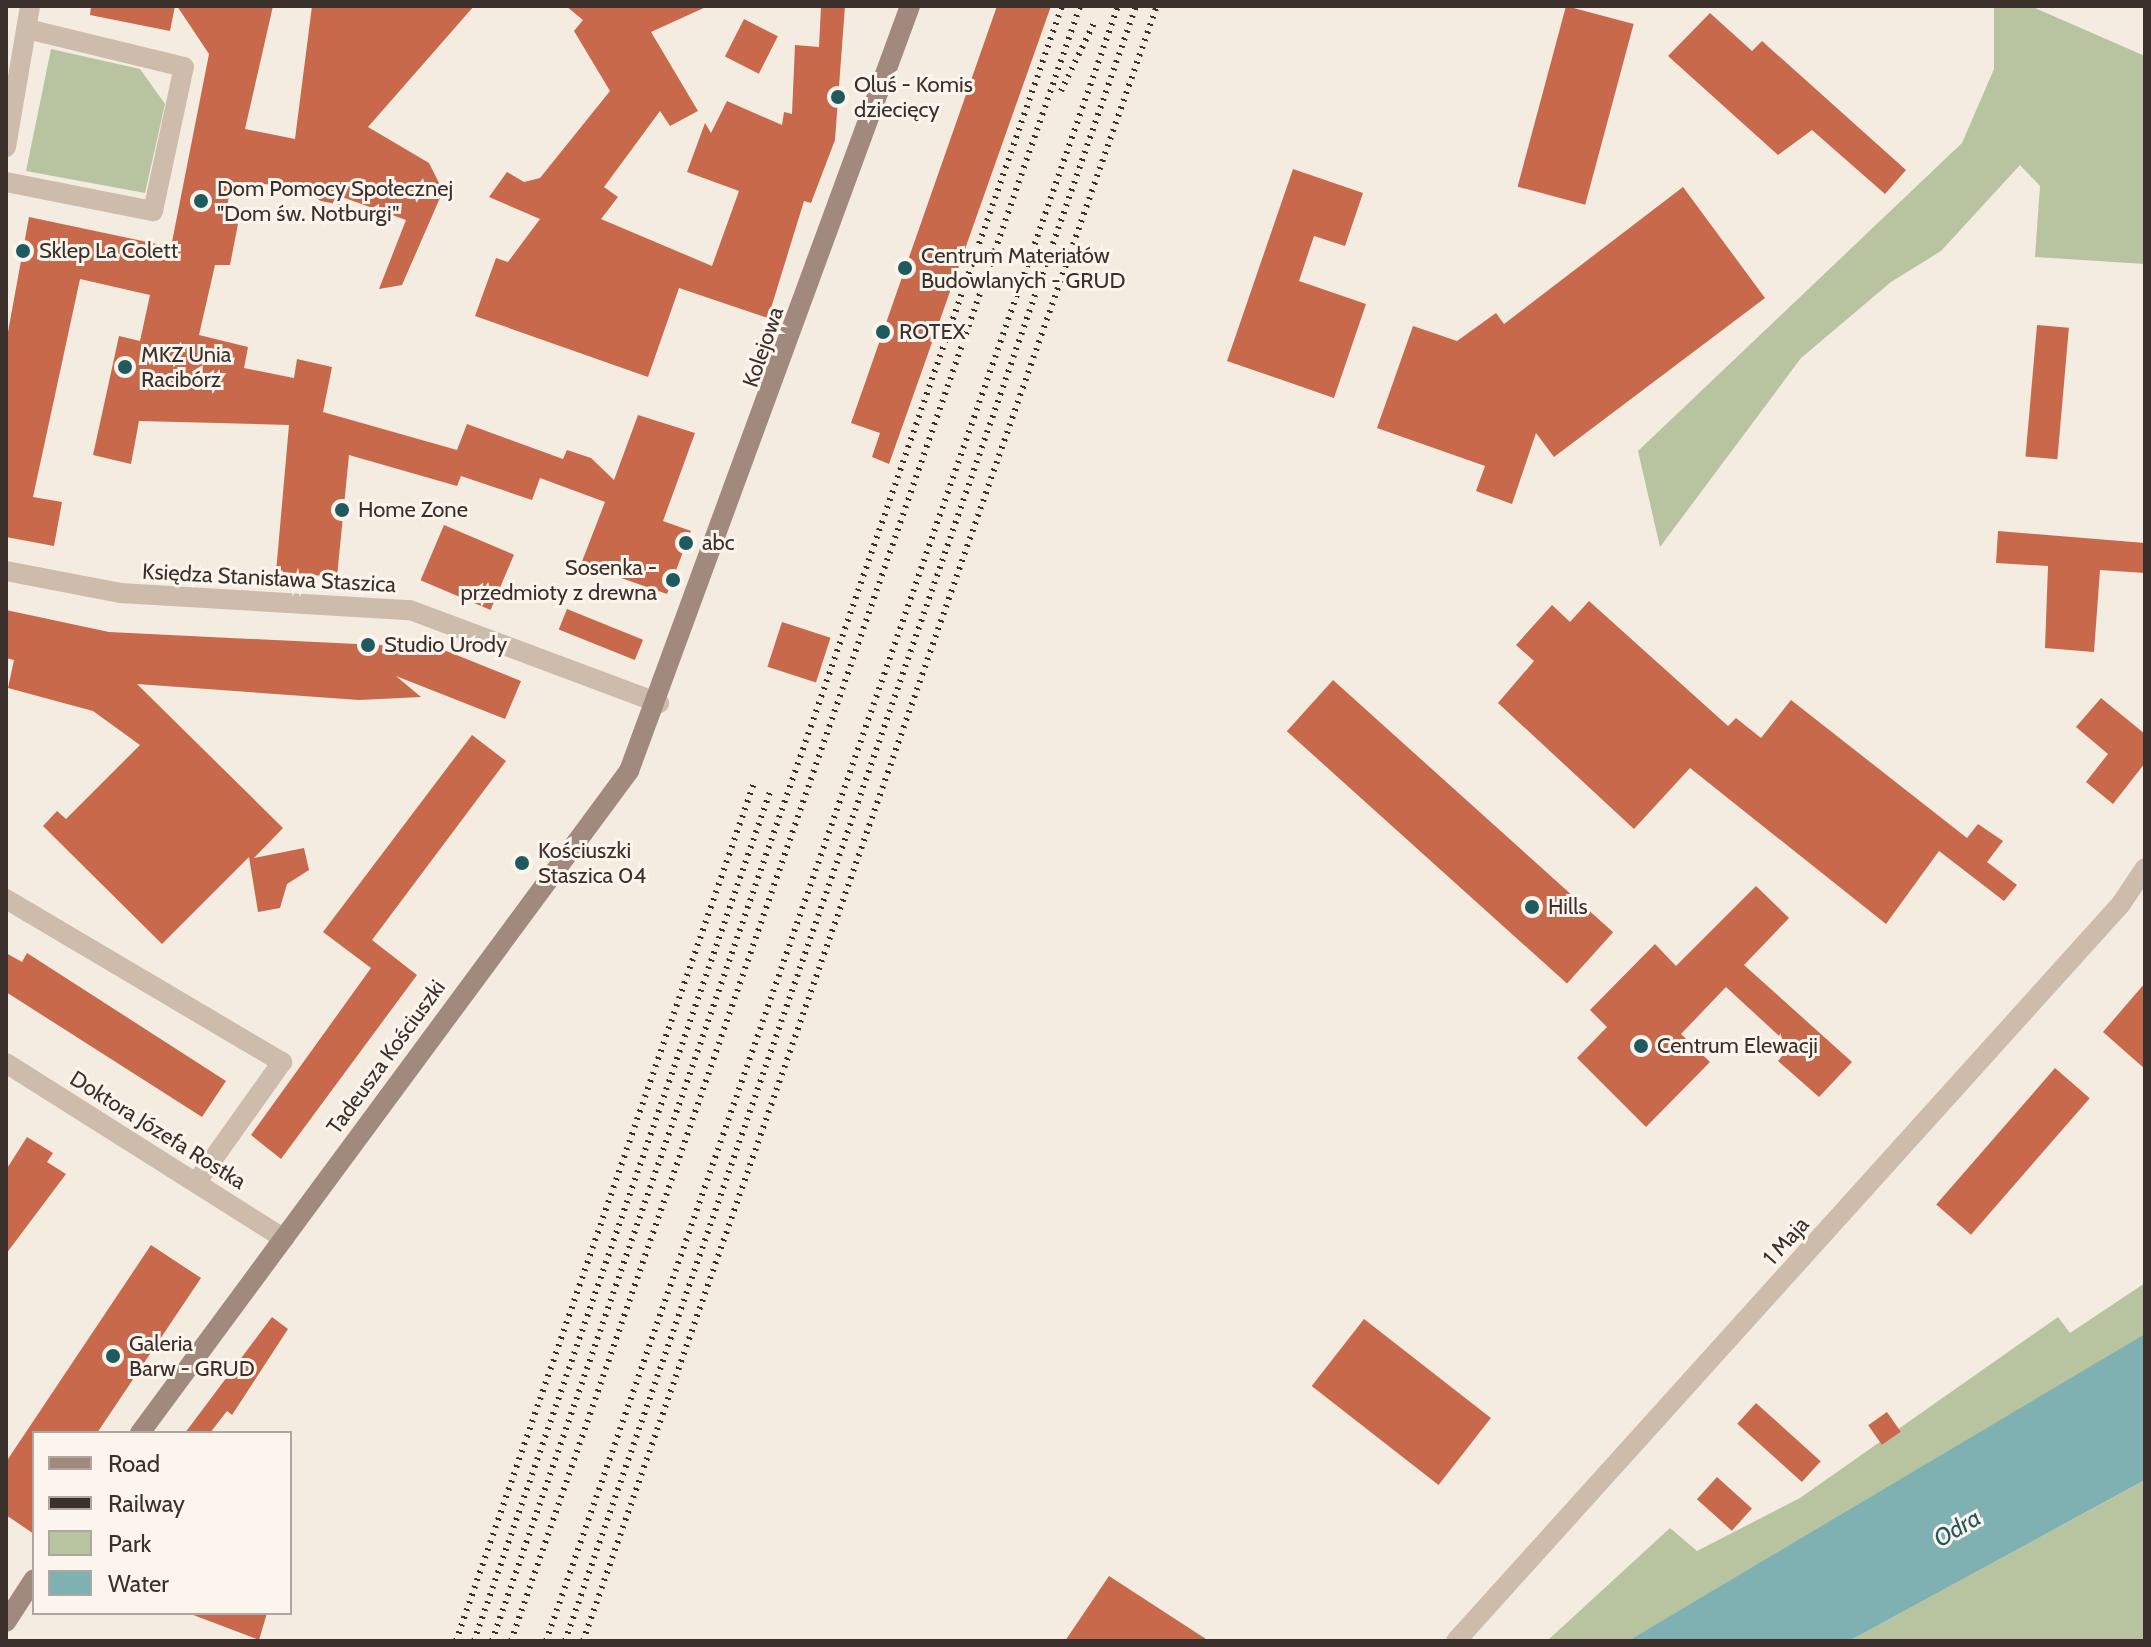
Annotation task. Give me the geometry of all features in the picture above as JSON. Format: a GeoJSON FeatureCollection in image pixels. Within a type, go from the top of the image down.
{"type":"FeatureCollection","features":[{"type":"Feature","properties":{"kind":"main road","name":"Kolejowa"},"geometry":{"type":"LineString","coordinates":[[659,703],[910,6]]}},
{"type":"Feature","properties":{"kind":"main road","name":"Tadeusza Kościuszki"},"geometry":{"type":"LineString","coordinates":[[141,1431],[620,784],[659,703]]}},
{"type":"Feature","properties":{"kind":"main road"},"geometry":{"type":"LineString","coordinates":[[6,1622],[32,1582]]}},
{"type":"Feature","properties":{"kind":"street"},"geometry":{"type":"LineString","coordinates":[[6,147],[31,30],[30,6]]}},
{"type":"Feature","properties":{"kind":"street"},"geometry":{"type":"LineString","coordinates":[[6,182],[153,211],[184,67],[31,30]]}},
{"type":"Feature","properties":{"kind":"street","name":"Księdza Stanisława Staszica"},"geometry":{"type":"LineString","coordinates":[[6,571],[120,593],[410,610],[659,703]]}},
{"type":"Feature","properties":{"kind":"street","name":"1 Maja"},"geometry":{"type":"LineString","coordinates":[[1456,1641],[2103,923],[2145,868]]}},
{"type":"Feature","properties":{"kind":"street"},"geometry":{"type":"LineString","coordinates":[[6,899],[282,1062],[196,1183]]}},
{"type":"Feature","properties":{"kind":"street","name":"Doktora Józefa Rostka"},"geometry":{"type":"LineString","coordinates":[[6,1063],[284,1239]]}},
{"type":"Feature","properties":{"kind":"green space"},"geometry":{"type":"Polygon","coordinates":[[[1994,6],[2030,6],[2145,56],[2145,264],[2035,257],[2040,186],[2020,165],[1941,251],[1891,282],[1801,358],[1660,547],[1638,451],[1962,143],[1994,69],[1994,6]]]}},
{"type":"Feature","properties":{"kind":"green space"},"geometry":{"type":"Polygon","coordinates":[[[51,49],[140,69],[165,104],[145,193],[26,171],[51,49]]]}},
{"type":"Feature","properties":{"kind":"green space"},"geometry":{"type":"Polygon","coordinates":[[[2145,1283],[2145,1338],[1628,1641],[1547,1641],[1670,1528],[1697,1551],[1800,1498],[2058,1317],[2070,1333],[2145,1283]]]}},
{"type":"Feature","properties":{"kind":"green space"},"geometry":{"type":"Polygon","coordinates":[[[2145,1480],[2145,1641],[1849,1641],[2138,1484],[2145,1480]]]}},
{"type":"Feature","properties":{"kind":"water","name":"Odra"},"geometry":{"type":"Polygon","coordinates":[[[2145,1334],[2145,1480],[1849,1641],[1628,1641],[2145,1334]]]}},
{"type":"Feature","properties":{"kind":"building"},"geometry":{"type":"Polygon","coordinates":[[[91,6],[175,6],[170,31],[90,15],[91,6]]]}},
{"type":"Feature","properties":{"kind":"building"},"geometry":{"type":"Polygon","coordinates":[[[177,6],[273,6],[245,129],[295,139],[312,6],[474,6],[368,127],[429,163],[443,191],[402,285],[379,289],[406,220],[342,197],[341,205],[321,201],[296,186],[232,182],[224,221],[238,224],[230,265],[215,265],[199,335],[248,347],[244,368],[294,378],[297,359],[332,367],[323,412],[457,450],[467,424],[563,459],[567,450],[591,458],[614,480],[638,415],[695,433],[663,521],[691,531],[667,594],[581,564],[605,502],[540,478],[532,500],[461,476],[457,486],[349,455],[337,577],[276,572],[289,425],[139,421],[131,464],[93,455],[119,336],[140,341],[150,295],[80,279],[33,497],[62,502],[54,546],[6,537],[6,343],[29,217],[171,247],[209,54],[177,6]]]}},
{"type":"Feature","properties":{"kind":"building"},"geometry":{"type":"Polygon","coordinates":[[[566,6],[708,6],[651,32],[698,111],[670,126],[660,111],[604,187],[618,197],[601,219],[712,266],[739,191],[687,172],[705,123],[711,133],[727,101],[782,125],[784,112],[792,114],[795,45],[819,47],[821,6],[845,6],[835,140],[811,203],[804,201],[768,318],[679,288],[648,377],[475,316],[496,258],[508,262],[540,219],[489,197],[507,172],[524,182],[540,178],[610,91],[574,31],[583,20],[566,6]]]}},
{"type":"Feature","properties":{"kind":"building"},"geometry":{"type":"Polygon","coordinates":[[[997,6],[1051,6],[889,464],[872,457],[880,433],[851,423],[997,6]]]}},
{"type":"Feature","properties":{"kind":"building"},"geometry":{"type":"Polygon","coordinates":[[[1566,6],[1634,24],[1585,205],[1518,187],[1566,6]]]}},
{"type":"Feature","properties":{"kind":"building"},"geometry":{"type":"Polygon","coordinates":[[[1710,13],[1752,51],[1762,41],[1906,170],[1885,194],[1812,130],[1778,155],[1668,56],[1710,13]]]}},
{"type":"Feature","properties":{"kind":"building"},"geometry":{"type":"Polygon","coordinates":[[[744,19],[778,36],[759,74],[725,56],[744,19]]]}},
{"type":"Feature","properties":{"kind":"building"},"geometry":{"type":"Polygon","coordinates":[[[1293,169],[1363,193],[1345,246],[1314,236],[1299,281],[1366,304],[1334,398],[1227,361],[1293,169]]]}},
{"type":"Feature","properties":{"kind":"building"},"geometry":{"type":"Polygon","coordinates":[[[1683,187],[1765,298],[1554,457],[1536,433],[1512,504],[1476,491],[1485,466],[1377,428],[1413,326],[1457,341],[1496,313],[1504,324],[1683,187]]]}},
{"type":"Feature","properties":{"kind":"building"},"geometry":{"type":"Polygon","coordinates":[[[2037,325],[2069,328],[2057,459],[2025,456],[2037,325]]]}},
{"type":"Feature","properties":{"kind":"building"},"geometry":{"type":"Polygon","coordinates":[[[444,525],[514,555],[491,610],[421,580],[444,525]]]}},
{"type":"Feature","properties":{"kind":"building"},"geometry":{"type":"Polygon","coordinates":[[[1998,531],[2145,543],[2145,573],[2100,570],[2094,652],[2045,648],[2048,566],[1996,563],[1998,531]]]}},
{"type":"Feature","properties":{"kind":"building"},"geometry":{"type":"Polygon","coordinates":[[[1589,601],[1728,726],[1736,718],[1761,738],[1791,700],[1967,838],[1978,824],[2003,841],[1987,862],[2017,885],[2004,901],[1939,851],[1886,924],[1690,768],[1634,829],[1498,703],[1534,661],[1516,645],[1552,605],[1570,622],[1589,601]]]}},
{"type":"Feature","properties":{"kind":"building"},"geometry":{"type":"Polygon","coordinates":[[[567,609],[643,640],[635,660],[559,629],[567,609]]]}},
{"type":"Feature","properties":{"kind":"building"},"geometry":{"type":"Polygon","coordinates":[[[6,610],[109,632],[439,648],[521,681],[505,719],[396,676],[421,697],[359,700],[137,684],[283,828],[254,858],[304,848],[309,870],[287,884],[280,908],[258,912],[249,857],[162,944],[43,826],[57,811],[66,819],[140,745],[93,711],[8,688],[14,660],[6,658],[6,610]]]}},
{"type":"Feature","properties":{"kind":"building"},"geometry":{"type":"Polygon","coordinates":[[[782,622],[831,638],[816,682],[767,667],[782,622]]]}},
{"type":"Feature","properties":{"kind":"building"},"geometry":{"type":"Polygon","coordinates":[[[1333,680],[1613,932],[1567,984],[1287,731],[1333,680]]]}},
{"type":"Feature","properties":{"kind":"building"},"geometry":{"type":"Polygon","coordinates":[[[2101,698],[2145,734],[2145,763],[2113,804],[2086,782],[2108,754],[2076,727],[2101,698]]]}},
{"type":"Feature","properties":{"kind":"building"},"geometry":{"type":"Polygon","coordinates":[[[472,735],[506,761],[372,940],[417,975],[281,1159],[251,1135],[371,968],[323,932],[472,735]]]}},
{"type":"Feature","properties":{"kind":"building"},"geometry":{"type":"Polygon","coordinates":[[[1756,886],[1789,918],[1744,965],[1852,1062],[1819,1097],[1778,1061],[1790,1046],[1726,987],[1681,1034],[1710,1062],[1646,1127],[1577,1058],[1607,1027],[1590,1010],[1655,944],[1676,966],[1756,886]]]}},
{"type":"Feature","properties":{"kind":"building"},"geometry":{"type":"Polygon","coordinates":[[[6,953],[22,962],[27,953],[226,1081],[202,1117],[6,992],[6,953]]]}},
{"type":"Feature","properties":{"kind":"building"},"geometry":{"type":"Polygon","coordinates":[[[2145,983],[2145,1069],[2103,1032],[2145,983]]]}},
{"type":"Feature","properties":{"kind":"building"},"geometry":{"type":"Polygon","coordinates":[[[2055,1068],[2090,1098],[1971,1235],[1936,1205],[2055,1068]]]}},
{"type":"Feature","properties":{"kind":"building"},"geometry":{"type":"Polygon","coordinates":[[[27,1137],[53,1153],[47,1162],[66,1174],[6,1254],[6,1170],[27,1137]]]}},
{"type":"Feature","properties":{"kind":"building","name":"Galeria Barw - GRUD"},"geometry":{"type":"Polygon","coordinates":[[[151,1245],[201,1278],[98,1431],[32,1431],[32,1533],[6,1515],[6,1462],[151,1245]]]}},
{"type":"Feature","properties":{"kind":"building"},"geometry":{"type":"Polygon","coordinates":[[[272,1317],[288,1329],[232,1415],[227,1411],[212,1431],[186,1431],[272,1317]]]}},
{"type":"Feature","properties":{"kind":"building"},"geometry":{"type":"Polygon","coordinates":[[[1364,1319],[1491,1418],[1439,1485],[1312,1386],[1364,1319]]]}},
{"type":"Feature","properties":{"kind":"building"},"geometry":{"type":"Polygon","coordinates":[[[1756,1403],[1821,1461],[1802,1482],[1737,1424],[1756,1403]]]}},
{"type":"Feature","properties":{"kind":"building"},"geometry":{"type":"Polygon","coordinates":[[[1887,1412],[1901,1432],[1882,1445],[1868,1425],[1887,1412]]]}},
{"type":"Feature","properties":{"kind":"building"},"geometry":{"type":"Polygon","coordinates":[[[1717,1477],[1752,1508],[1732,1531],[1697,1499],[1717,1477]]]}},
{"type":"Feature","properties":{"kind":"building"},"geometry":{"type":"Polygon","coordinates":[[[1109,1576],[1209,1641],[1065,1641],[1109,1576]]]}},
{"type":"Feature","properties":{"kind":"building"},"geometry":{"type":"Polygon","coordinates":[[[193,1615],[266,1615],[259,1640],[193,1615]]]}},
{"type":"Feature","properties":{"kind":"railway"},"geometry":{"type":"LineString","coordinates":[[492,1641],[1062,6]]}},
{"type":"Feature","properties":{"kind":"railway"},"geometry":{"type":"LineString","coordinates":[[511,1641],[1080,6]]}},
{"type":"Feature","properties":{"kind":"railway"},"geometry":{"type":"LineString","coordinates":[[546,1641],[1118,6]]}},
{"type":"Feature","properties":{"kind":"railway"},"geometry":{"type":"LineString","coordinates":[[565,1641],[1136,6]]}},
{"type":"Feature","properties":{"kind":"railway"},"geometry":{"type":"LineString","coordinates":[[583,1641],[1157,6]]}},
{"type":"Feature","properties":{"kind":"railway"},"geometry":{"type":"LineString","coordinates":[[1061,91],[1094,23]]}},
{"type":"Feature","properties":{"kind":"railway"},"geometry":{"type":"LineString","coordinates":[[456,1641],[754,783]]}},
{"type":"Feature","properties":{"kind":"railway"},"geometry":{"type":"LineString","coordinates":[[474,1641],[771,789]]}},
{"type":"Feature","properties":{"kind":"place","name":"Oluś - Komis dziecięcy"},"geometry":{"type":"Point","coordinates":[838,97]}},
{"type":"Feature","properties":{"kind":"place","name":"Dom Pomocy Społecznej \"Dom św. Notburgi\""},"geometry":{"type":"Point","coordinates":[201,201]}},
{"type":"Feature","properties":{"kind":"place","name":"Sklep La Colett"},"geometry":{"type":"Point","coordinates":[23,251]}},
{"type":"Feature","properties":{"kind":"place","name":"Centrum Materiałów Budowlanych - GRUD"},"geometry":{"type":"Point","coordinates":[905,268]}},
{"type":"Feature","properties":{"kind":"place","name":"ROTEX"},"geometry":{"type":"Point","coordinates":[883,332]}},
{"type":"Feature","properties":{"kind":"place","name":"MKZ Unia Racibórz"},"geometry":{"type":"Point","coordinates":[125,367]}},
{"type":"Feature","properties":{"kind":"place","name":"Home Zone"},"geometry":{"type":"Point","coordinates":[342,510]}},
{"type":"Feature","properties":{"kind":"place","name":"abc"},"geometry":{"type":"Point","coordinates":[686,543]}},
{"type":"Feature","properties":{"kind":"place","name":"Sosenka - przedmioty z drewna"},"geometry":{"type":"Point","coordinates":[673,580]}},
{"type":"Feature","properties":{"kind":"place","name":"Studio Urody"},"geometry":{"type":"Point","coordinates":[368,645]}},
{"type":"Feature","properties":{"kind":"place","name":"Kościuszki Staszica 04"},"geometry":{"type":"Point","coordinates":[522,863]}},
{"type":"Feature","properties":{"kind":"place","name":"Hills"},"geometry":{"type":"Point","coordinates":[1532,907]}},
{"type":"Feature","properties":{"kind":"place","name":"Centrum Elewacji"},"geometry":{"type":"Point","coordinates":[1641,1046]}},
{"type":"Feature","properties":{"kind":"place","name":"Galeria Barw - GRUD"},"geometry":{"type":"Point","coordinates":[113,1356]}}]}
